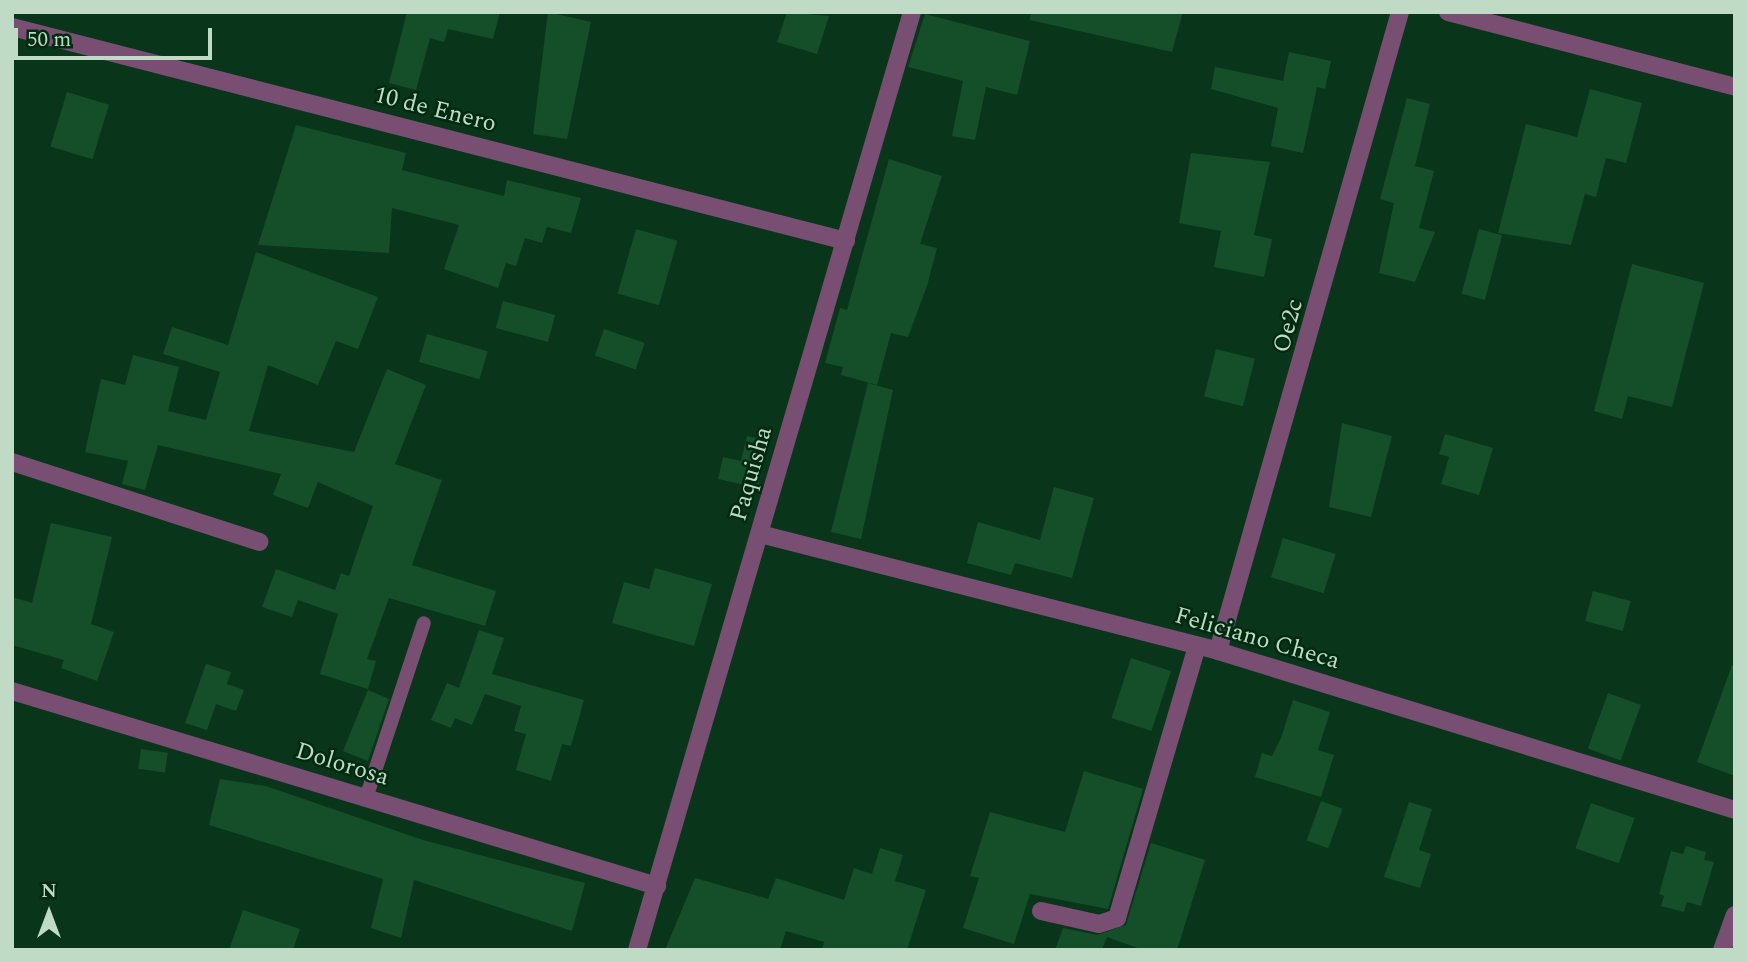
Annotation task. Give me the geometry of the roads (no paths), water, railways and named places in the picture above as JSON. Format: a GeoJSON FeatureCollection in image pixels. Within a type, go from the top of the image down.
{"type":"FeatureCollection","features":[{"type":"Feature","properties":{"kind":"street","name":"Paquisha"},"geometry":{"type":"LineString","coordinates":[[638,949],[912,12]]}},
{"type":"Feature","properties":{"kind":"street","name":"Oe2c"},"geometry":{"type":"LineString","coordinates":[[1218,651],[1401,12]]}},
{"type":"Feature","properties":{"kind":"street"},"geometry":{"type":"LineString","coordinates":[[1448,12],[1735,87]]}},
{"type":"Feature","properties":{"kind":"street","name":"10 de Enero"},"geometry":{"type":"LineString","coordinates":[[12,27],[846,241]]}},
{"type":"Feature","properties":{"kind":"street"},"geometry":{"type":"LineString","coordinates":[[12,461],[259,542]]}},
{"type":"Feature","properties":{"kind":"street","name":"Feliciano Checa"},"geometry":{"type":"LineString","coordinates":[[760,534],[1218,651],[1735,810]]}},
{"type":"Feature","properties":{"kind":"street"},"geometry":{"type":"LineString","coordinates":[[1041,911],[1099,924],[1117,918],[1197,646]]}},
{"type":"Feature","properties":{"kind":"street","name":"Dolorosa"},"geometry":{"type":"LineString","coordinates":[[12,691],[657,886]]}},
{"type":"Feature","properties":{"kind":"street"},"geometry":{"type":"LineString","coordinates":[[1722,950],[1735,915]]}},
{"type":"Feature","properties":{"kind":"lane"},"geometry":{"type":"LineString","coordinates":[[366,798],[424,623]]}}]}
